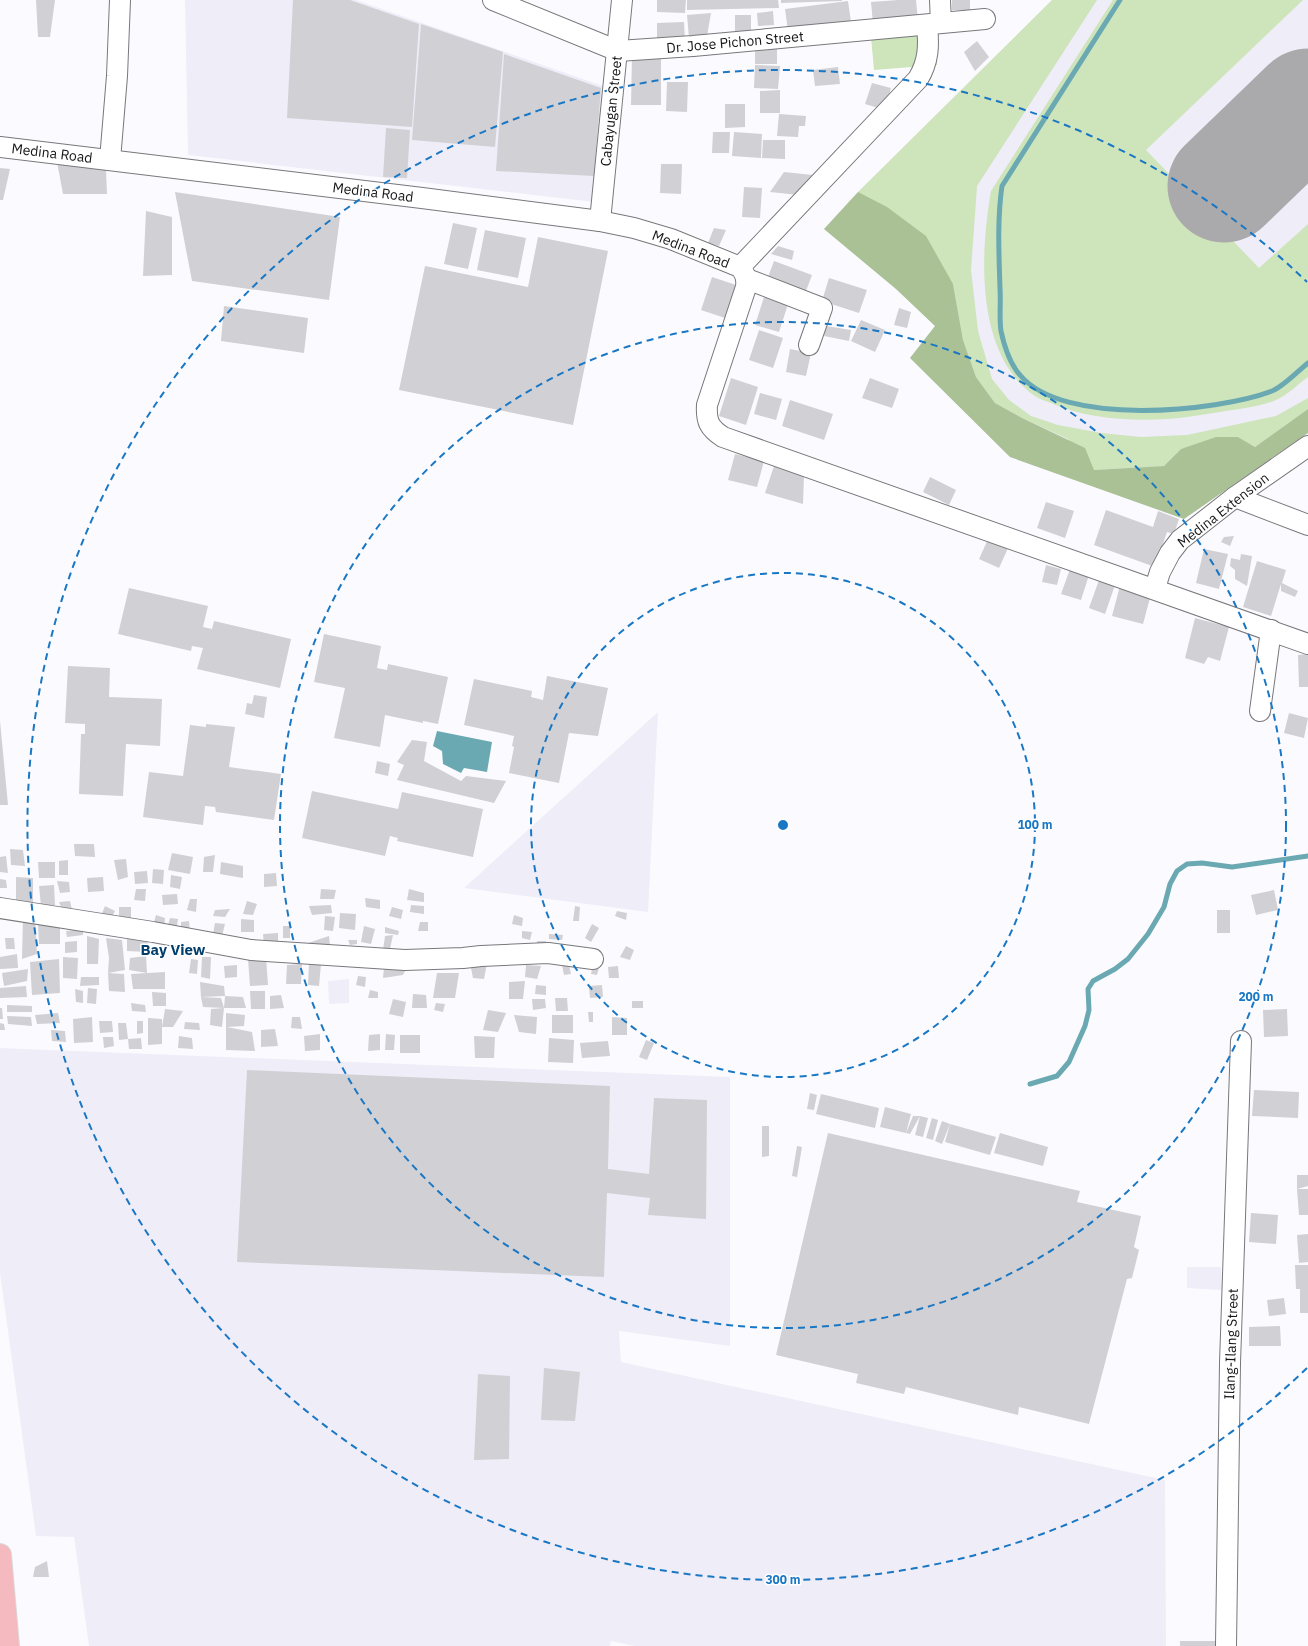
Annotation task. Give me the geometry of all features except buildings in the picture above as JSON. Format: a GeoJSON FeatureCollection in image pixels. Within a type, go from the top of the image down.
{"type":"FeatureCollection","features":[{"type":"Feature","properties":{"kind":"main road"},"geometry":{"type":"LineString","coordinates":[[0,1555],[1,1586],[8,1646]]}},
{"type":"Feature","properties":{"kind":"street"},"geometry":{"type":"LineString","coordinates":[[110,160],[117,76],[120,0]]}},
{"type":"Feature","properties":{"kind":"street","name":"Dr. Jose Pichon Street"},"geometry":{"type":"LineString","coordinates":[[493,0],[521,5],[618,50],[693,46],[985,19]]}},
{"type":"Feature","properties":{"kind":"street","name":"Cabayugan Street"},"geometry":{"type":"LineString","coordinates":[[600,221],[622,0]]}},
{"type":"Feature","properties":{"kind":"street"},"geometry":{"type":"LineString","coordinates":[[940,0],[928,54],[924,68],[918,79],[743,273],[746,286],[708,405],[708,423],[712,430],[722,437],[1155,588],[1308,644]]}},
{"type":"Feature","properties":{"kind":"street","name":"Medina Road"},"geometry":{"type":"LineString","coordinates":[[0,147],[600,221],[634,228],[671,239],[822,308],[809,345]]}},
{"type":"Feature","properties":{"kind":"street","name":"Medina Extension"},"geometry":{"type":"LineString","coordinates":[[1155,588],[1163,565],[1180,540],[1235,498],[1308,446]]}},
{"type":"Feature","properties":{"kind":"street"},"geometry":{"type":"LineString","coordinates":[[1235,498],[1308,525]]}},
{"type":"Feature","properties":{"kind":"street"},"geometry":{"type":"LineString","coordinates":[[1260,711],[1271,630]]}},
{"type":"Feature","properties":{"kind":"street"},"geometry":{"type":"LineString","coordinates":[[0,908],[153,932],[251,950],[405,960],[548,953],[593,959]]}},
{"type":"Feature","properties":{"kind":"street","name":"Ilang-Ilang Street"},"geometry":{"type":"LineString","coordinates":[[1226,1646],[1230,1363],[1241,1041]]}},
{"type":"Feature","properties":{"kind":"shaded area"},"geometry":{"type":"Polygon","coordinates":[[[185,0],[356,0],[603,86],[594,202],[188,155],[185,0]]]}},
{"type":"Feature","properties":{"kind":"shaded area"},"geometry":{"type":"Polygon","coordinates":[[[1052,0],[1308,0],[1308,433],[1184,519],[1010,457],[910,358],[935,326],[896,289],[824,229],[858,192],[1052,0]]]}},
{"type":"Feature","properties":{"kind":"shaded area"},"geometry":{"type":"Polygon","coordinates":[[[658,712],[648,912],[464,888],[658,712]]]}},
{"type":"Feature","properties":{"kind":"shaded area"},"geometry":{"type":"Polygon","coordinates":[[[349,979],[349,1003],[329,1004],[328,981],[349,979]]]}},
{"type":"Feature","properties":{"kind":"shaded area"},"geometry":{"type":"Polygon","coordinates":[[[0,1048],[730,1077],[730,1346],[619,1331],[621,1362],[1165,1480],[1166,1646],[634,1646],[611,1641],[610,1646],[89,1646],[74,1537],[36,1536],[0,1273],[0,1048]]]}},
{"type":"Feature","properties":{"kind":"shaded area"},"geometry":{"type":"Polygon","coordinates":[[[1187,1267],[1221,1267],[1222,1290],[1187,1288],[1187,1267]]]}},
{"type":"Feature","properties":{"kind":"green space"},"geometry":{"type":"Polygon","coordinates":[[[1052,0],[1097,0],[977,186],[971,270],[978,331],[992,379],[1009,400],[1031,416],[1058,425],[1101,433],[1141,437],[1187,435],[1276,416],[1308,398],[1308,409],[1255,447],[1238,437],[1181,449],[1164,466],[1094,470],[1068,439],[1022,418],[995,403],[976,377],[963,340],[953,284],[858,192],[1052,0]]]}},
{"type":"Feature","properties":{"kind":"green space"},"geometry":{"type":"Polygon","coordinates":[[[1113,0],[1303,0],[1146,150],[1259,268],[1308,224],[1308,377],[1276,400],[1246,408],[1173,419],[1137,420],[1093,416],[1079,413],[1037,397],[1015,378],[1001,356],[992,330],[986,302],[984,273],[987,216],[991,191],[1113,0]]]}},
{"type":"Feature","properties":{"kind":"green space"},"geometry":{"type":"Polygon","coordinates":[[[934,32],[937,65],[874,70],[871,37],[934,32]]]}},
{"type":"Feature","properties":{"kind":"green space"},"geometry":{"type":"Polygon","coordinates":[[[858,192],[887,207],[926,236],[953,284],[963,340],[976,377],[995,403],[1022,418],[1085,448],[1094,470],[1164,466],[1181,449],[1216,437],[1238,437],[1255,447],[1308,409],[1308,433],[1184,519],[1010,457],[910,358],[935,326],[896,289],[824,229],[858,192]]]}},
{"type":"Feature","properties":{"kind":"water"},"geometry":{"type":"Polygon","coordinates":[[[437,731],[492,742],[487,772],[464,768],[461,773],[443,764],[442,751],[433,746],[437,731]]]}},
{"type":"Feature","properties":{"kind":"waterway"},"geometry":{"type":"LineString","coordinates":[[1120,0],[1002,186],[999,212],[1000,326],[1010,360],[1016,371],[1041,391],[1070,402],[1104,408],[1141,410],[1179,409],[1215,405],[1272,391],[1286,382],[1308,363]]}},
{"type":"Feature","properties":{"kind":"waterway"},"geometry":{"type":"LineString","coordinates":[[1030,1084],[1057,1076],[1069,1062],[1085,1026],[1089,1010],[1088,989],[1093,981],[1115,969],[1128,959],[1148,934],[1164,907],[1170,884],[1177,871],[1187,864],[1202,863],[1232,867],[1308,856]]}},
{"type":"Feature","properties":{"kind":"runway"},"geometry":{"type":"LineString","coordinates":[[1224,186],[1308,105]]}},
{"type":"Feature","properties":{"kind":"district","name":"Bay View"},"geometry":{"type":"Point","coordinates":[173,950]}}]}
